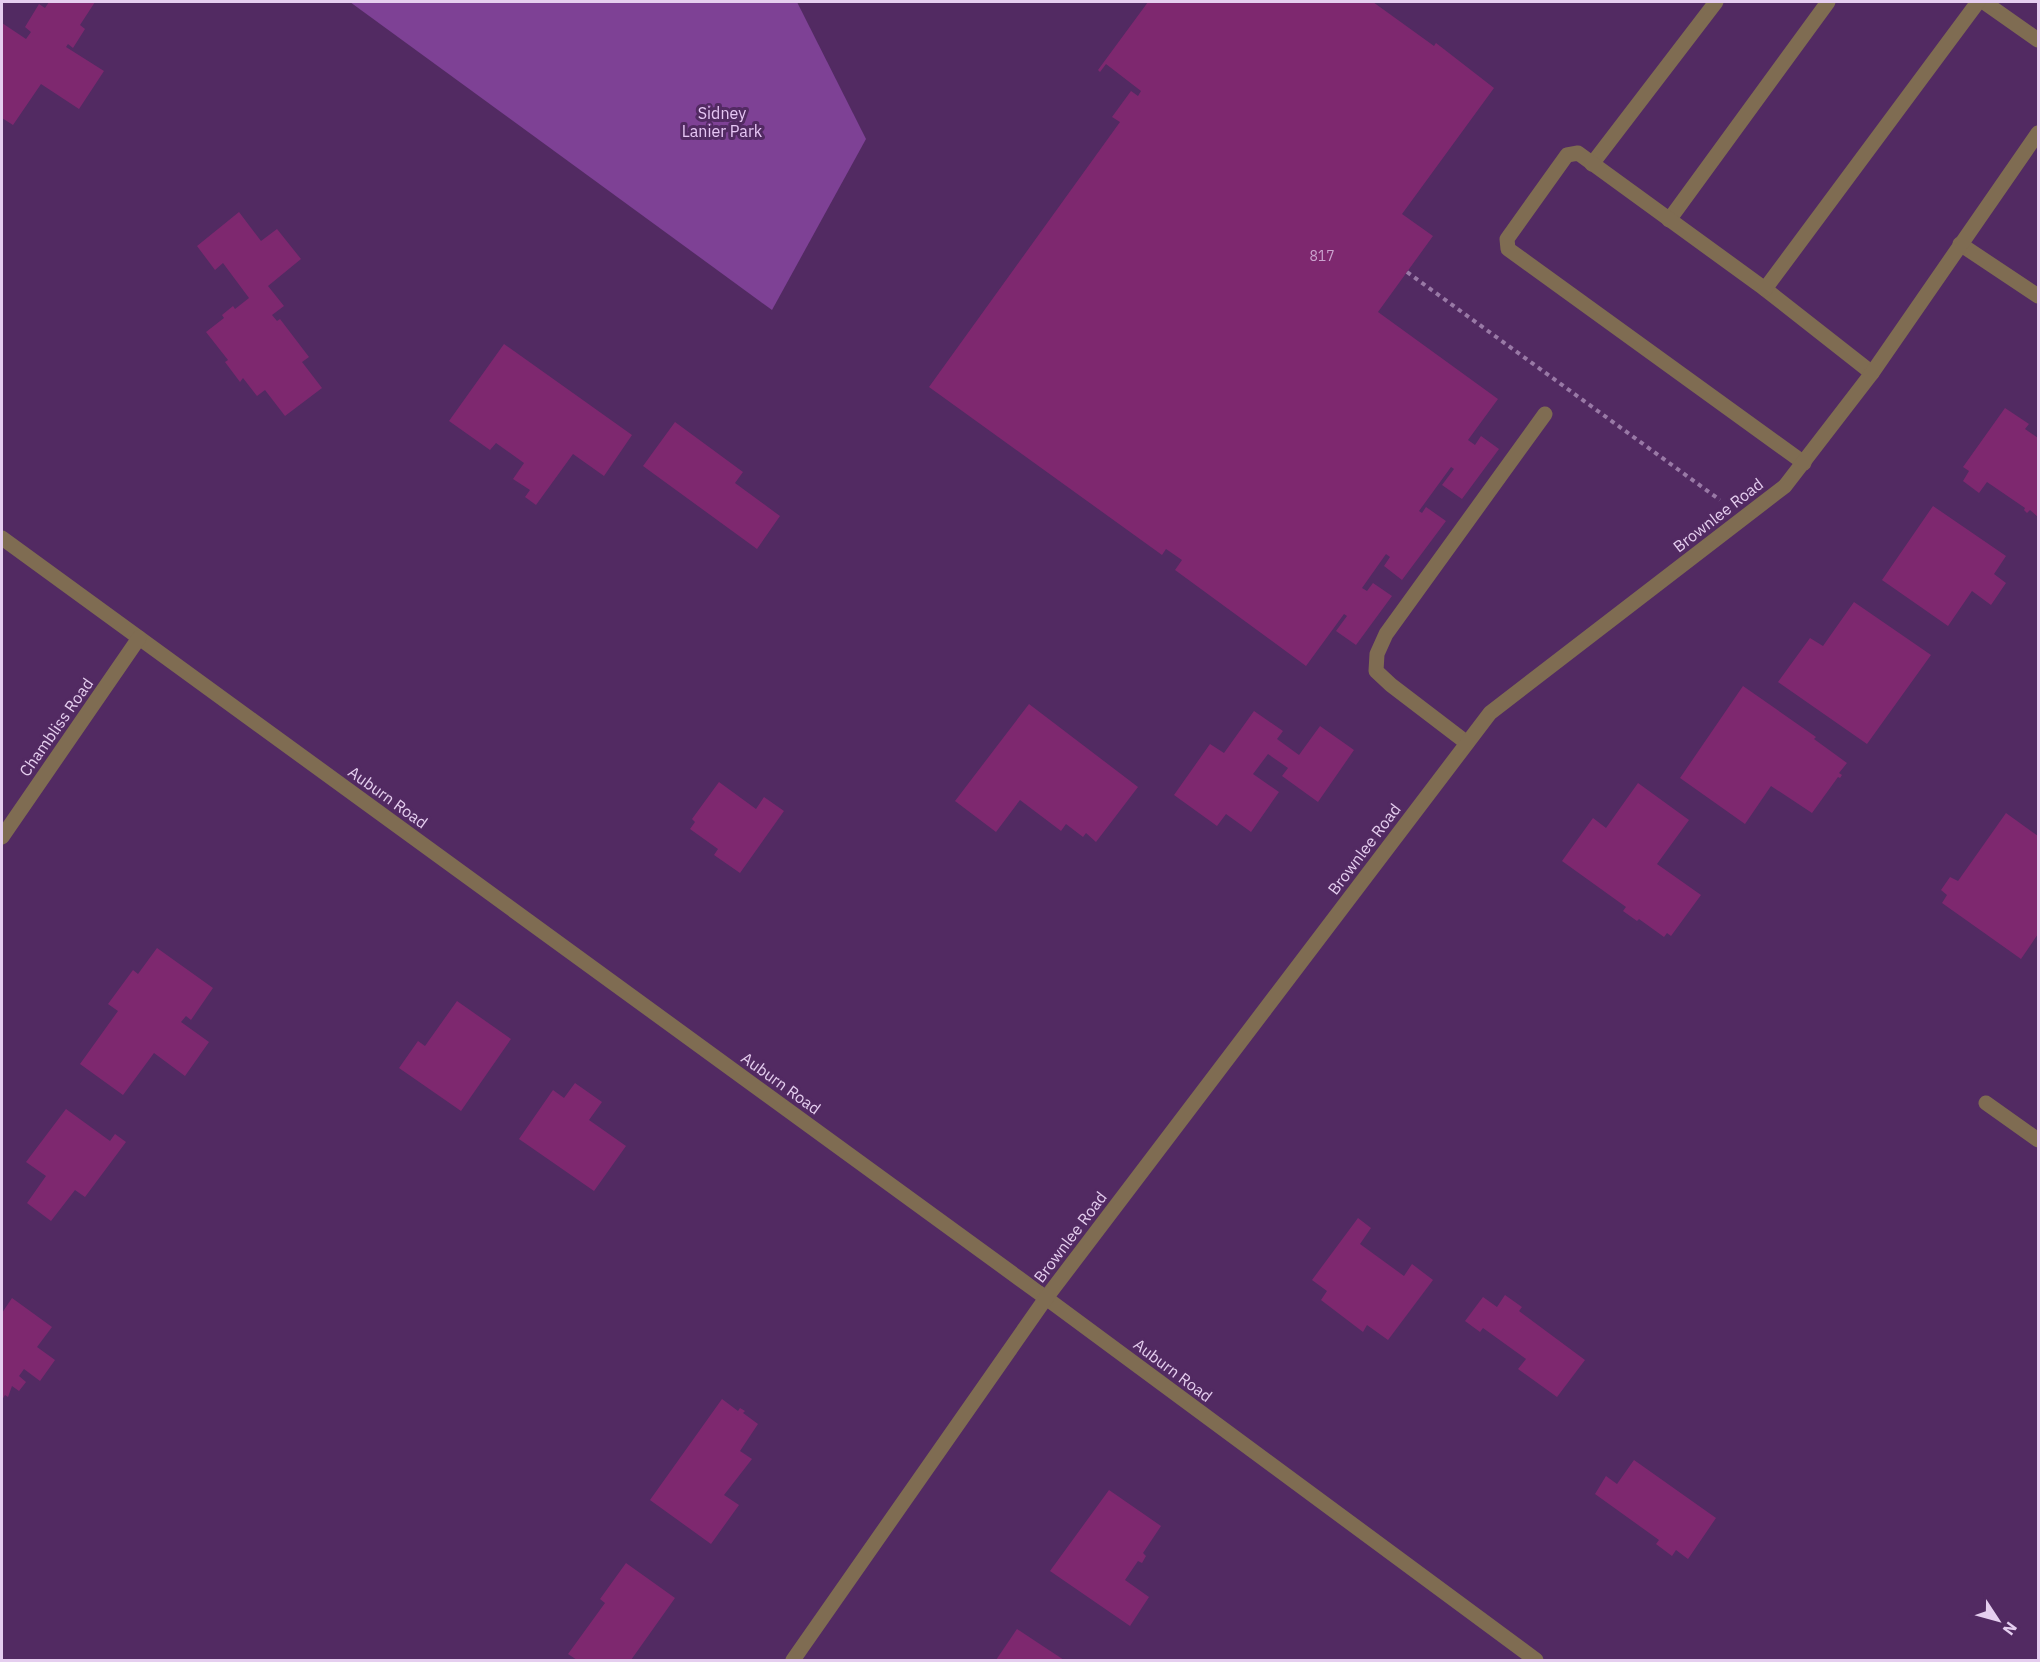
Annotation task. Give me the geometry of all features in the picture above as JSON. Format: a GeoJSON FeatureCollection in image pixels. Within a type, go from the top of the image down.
{"type":"FeatureCollection","features":[{"type":"Feature","properties":{"kind":"street"},"geometry":{"type":"LineString","coordinates":[[1592,164],[1716,2]]}},
{"type":"Feature","properties":{"kind":"street"},"geometry":{"type":"LineString","coordinates":[[1669,220],[1828,2]]}},
{"type":"Feature","properties":{"kind":"street"},"geometry":{"type":"LineString","coordinates":[[1765,289],[1978,2]]}},
{"type":"Feature","properties":{"kind":"street"},"geometry":{"type":"LineString","coordinates":[[1984,2],[2038,40]]}},
{"type":"Feature","properties":{"kind":"street","name":"Brownlee Road"},"geometry":{"type":"LineString","coordinates":[[793,1660],[1046,1298],[1490,713],[1785,486],[1872,373],[2038,133]]}},
{"type":"Feature","properties":{"kind":"street"},"geometry":{"type":"LineString","coordinates":[[1804,463],[1508,249],[1508,239],[1561,164],[1568,155],[1578,153],[1765,289],[1872,373]]}},
{"type":"Feature","properties":{"kind":"street"},"geometry":{"type":"LineString","coordinates":[[1960,244],[2038,296]]}},
{"type":"Feature","properties":{"kind":"street"},"geometry":{"type":"LineString","coordinates":[[1467,743],[1391,685],[1376,670],[1377,654],[1386,634],[1545,414]]}},
{"type":"Feature","properties":{"kind":"street","name":"Auburn Road"},"geometry":{"type":"LineString","coordinates":[[2,538],[1046,1298],[1536,1660]]}},
{"type":"Feature","properties":{"kind":"street","name":"Chambliss Road"},"geometry":{"type":"LineString","coordinates":[[2,837],[139,638]]}},
{"type":"Feature","properties":{"kind":"street"},"geometry":{"type":"LineString","coordinates":[[1986,1103],[2038,1140]]}},
{"type":"Feature","properties":{"kind":"path"},"geometry":{"type":"LineString","coordinates":[[1407,272],[1721,501]]}},
{"type":"Feature","properties":{"kind":"green space","name":"Sidney Lanier Park"},"geometry":{"type":"Polygon","coordinates":[[[350,2],[797,2],[866,139],[772,310],[350,2]]]}},
{"type":"Feature","properties":{"kind":"building"},"geometry":{"type":"Polygon","coordinates":[[[49,2],[95,2],[80,25],[85,29],[73,48],[68,44],[66,47],[104,71],[79,109],[41,84],[13,125],[2,118],[2,23],[26,39],[31,32],[25,27],[39,4],[45,8],[49,2]]]}},
{"type":"Feature","properties":{"kind":"building"},"geometry":{"type":"Polygon","coordinates":[[[1148,2],[1373,2],[1434,46],[1436,43],[1494,88],[1402,214],[1433,236],[1378,312],[1498,399],[1468,440],[1475,445],[1481,436],[1499,449],[1462,499],[1442,485],[1454,469],[1451,467],[1419,511],[1422,513],[1426,507],[1446,521],[1402,580],[1384,566],[1390,557],[1386,554],[1362,588],[1367,591],[1373,583],[1392,596],[1356,645],[1336,631],[1347,616],[1344,614],[1306,666],[1175,570],[1182,560],[1166,549],[1162,555],[929,387],[1120,122],[1112,117],[1131,91],[1138,96],[1141,91],[1106,64],[1100,72],[1098,70],[1148,2]]]}},
{"type":"Feature","properties":{"kind":"building"},"geometry":{"type":"Polygon","coordinates":[[[239,212],[261,241],[277,229],[301,259],[268,286],[284,306],[272,315],[277,321],[280,319],[309,357],[302,362],[322,388],[285,416],[265,390],[257,396],[243,378],[240,382],[225,362],[228,360],[206,332],[224,318],[222,315],[233,306],[235,309],[249,298],[223,263],[215,270],[197,246],[239,212]]]}},
{"type":"Feature","properties":{"kind":"building"},"geometry":{"type":"Polygon","coordinates":[[[504,344],[632,435],[604,476],[573,454],[536,505],[525,497],[530,490],[513,479],[524,463],[496,443],[490,450],[449,421],[504,344]]]}},
{"type":"Feature","properties":{"kind":"building"},"geometry":{"type":"Polygon","coordinates":[[[2005,408],[2029,424],[2025,429],[2038,438],[2038,517],[2030,510],[2027,513],[2025,508],[1987,482],[1979,493],[1963,481],[1969,471],[1963,467],[2005,408]]]}},
{"type":"Feature","properties":{"kind":"building"},"geometry":{"type":"Polygon","coordinates":[[[675,422],[743,472],[735,483],[780,516],[757,549],[643,466],[675,422]]]}},
{"type":"Feature","properties":{"kind":"building"},"geometry":{"type":"Polygon","coordinates":[[[1933,506],[2006,556],[1994,574],[2006,583],[1991,605],[1972,591],[1948,626],[1882,580],[1933,506]]]}},
{"type":"Feature","properties":{"kind":"building"},"geometry":{"type":"Polygon","coordinates":[[[1854,602],[1931,655],[1867,744],[1778,682],[1810,638],[1823,646],[1854,602]]]}},
{"type":"Feature","properties":{"kind":"building"},"geometry":{"type":"Polygon","coordinates":[[[1743,686],[1816,737],[1814,739],[1847,763],[1839,773],[1842,775],[1840,778],[1838,777],[1812,813],[1771,786],[1745,824],[1680,778],[1743,686]]]}},
{"type":"Feature","properties":{"kind":"building"},"geometry":{"type":"Polygon","coordinates":[[[1029,704],[1138,787],[1096,842],[1086,833],[1083,837],[1066,824],[1061,831],[1020,800],[996,832],[955,801],[1029,704]]]}},
{"type":"Feature","properties":{"kind":"building"},"geometry":{"type":"Polygon","coordinates":[[[1254,711],[1283,731],[1277,739],[1299,755],[1320,726],[1354,750],[1318,802],[1282,776],[1288,768],[1268,754],[1253,774],[1279,792],[1251,832],[1226,814],[1217,826],[1174,795],[1210,744],[1224,753],[1254,711]]]}},
{"type":"Feature","properties":{"kind":"building"},"geometry":{"type":"Polygon","coordinates":[[[719,782],[756,809],[764,797],[784,811],[740,873],[714,855],[718,849],[690,829],[695,822],[692,819],[719,782]]]}},
{"type":"Feature","properties":{"kind":"building"},"geometry":{"type":"Polygon","coordinates":[[[1638,783],[1689,820],[1657,864],[1701,895],[1671,936],[1667,933],[1664,937],[1639,919],[1637,921],[1623,911],[1626,907],[1562,861],[1593,818],[1606,828],[1638,783]]]}},
{"type":"Feature","properties":{"kind":"building"},"geometry":{"type":"Polygon","coordinates":[[[2006,813],[2038,836],[2038,934],[2021,959],[1942,903],[1947,895],[1941,890],[1950,877],[1958,881],[2006,813]]]}},
{"type":"Feature","properties":{"kind":"building"},"geometry":{"type":"Polygon","coordinates":[[[157,948],[213,988],[191,1020],[186,1016],[181,1022],[209,1042],[185,1076],[154,1053],[123,1095],[80,1064],[118,1011],[108,1004],[133,970],[138,974],[157,948]]]}},
{"type":"Feature","properties":{"kind":"building"},"geometry":{"type":"Polygon","coordinates":[[[457,1001],[511,1039],[461,1111],[399,1068],[418,1041],[425,1046],[457,1001]]]}},
{"type":"Feature","properties":{"kind":"building"},"geometry":{"type":"Polygon","coordinates":[[[575,1083],[602,1102],[589,1120],[626,1146],[594,1191],[519,1139],[553,1090],[564,1098],[575,1083]]]}},
{"type":"Feature","properties":{"kind":"building"},"geometry":{"type":"Polygon","coordinates":[[[66,1109],[110,1141],[115,1134],[126,1142],[85,1197],[75,1190],[51,1221],[27,1203],[46,1176],[26,1162],[66,1109]]]}},
{"type":"Feature","properties":{"kind":"building"},"geometry":{"type":"Polygon","coordinates":[[[1358,1218],[1371,1228],[1360,1244],[1404,1276],[1412,1264],[1433,1280],[1388,1340],[1367,1325],[1363,1332],[1321,1300],[1327,1291],[1312,1280],[1358,1218]]]}},
{"type":"Feature","properties":{"kind":"building"},"geometry":{"type":"Polygon","coordinates":[[[1505,1295],[1522,1307],[1519,1311],[1585,1360],[1557,1397],[1518,1369],[1526,1359],[1483,1328],[1480,1332],[1465,1321],[1483,1297],[1497,1307],[1505,1295]]]}},
{"type":"Feature","properties":{"kind":"building"},"geometry":{"type":"Polygon","coordinates":[[[12,1298],[52,1327],[37,1347],[55,1360],[40,1381],[24,1369],[19,1376],[26,1382],[19,1391],[12,1386],[8,1397],[5,1395],[2,1400],[2,1313],[12,1298]]]}},
{"type":"Feature","properties":{"kind":"building"},"geometry":{"type":"Polygon","coordinates":[[[722,1399],[738,1411],[740,1408],[745,1411],[743,1413],[758,1424],[740,1451],[752,1459],[724,1495],[739,1505],[711,1544],[650,1500],[722,1399]]]}},
{"type":"Feature","properties":{"kind":"building"},"geometry":{"type":"Polygon","coordinates":[[[1634,1460],[1716,1518],[1688,1559],[1676,1550],[1672,1556],[1656,1544],[1659,1540],[1595,1494],[1606,1476],[1617,1484],[1634,1460]]]}},
{"type":"Feature","properties":{"kind":"building"},"geometry":{"type":"Polygon","coordinates":[[[1109,1490],[1161,1526],[1143,1553],[1146,1556],[1142,1563],[1138,1561],[1125,1580],[1149,1597],[1130,1626],[1050,1571],[1109,1490]]]}},
{"type":"Feature","properties":{"kind":"building"},"geometry":{"type":"Polygon","coordinates":[[[626,1563],[675,1598],[631,1660],[577,1660],[568,1654],[605,1603],[600,1599],[626,1563]]]}},
{"type":"Feature","properties":{"kind":"building"},"geometry":{"type":"Polygon","coordinates":[[[1017,1629],[1064,1660],[996,1660],[1017,1629]]]}}]}
